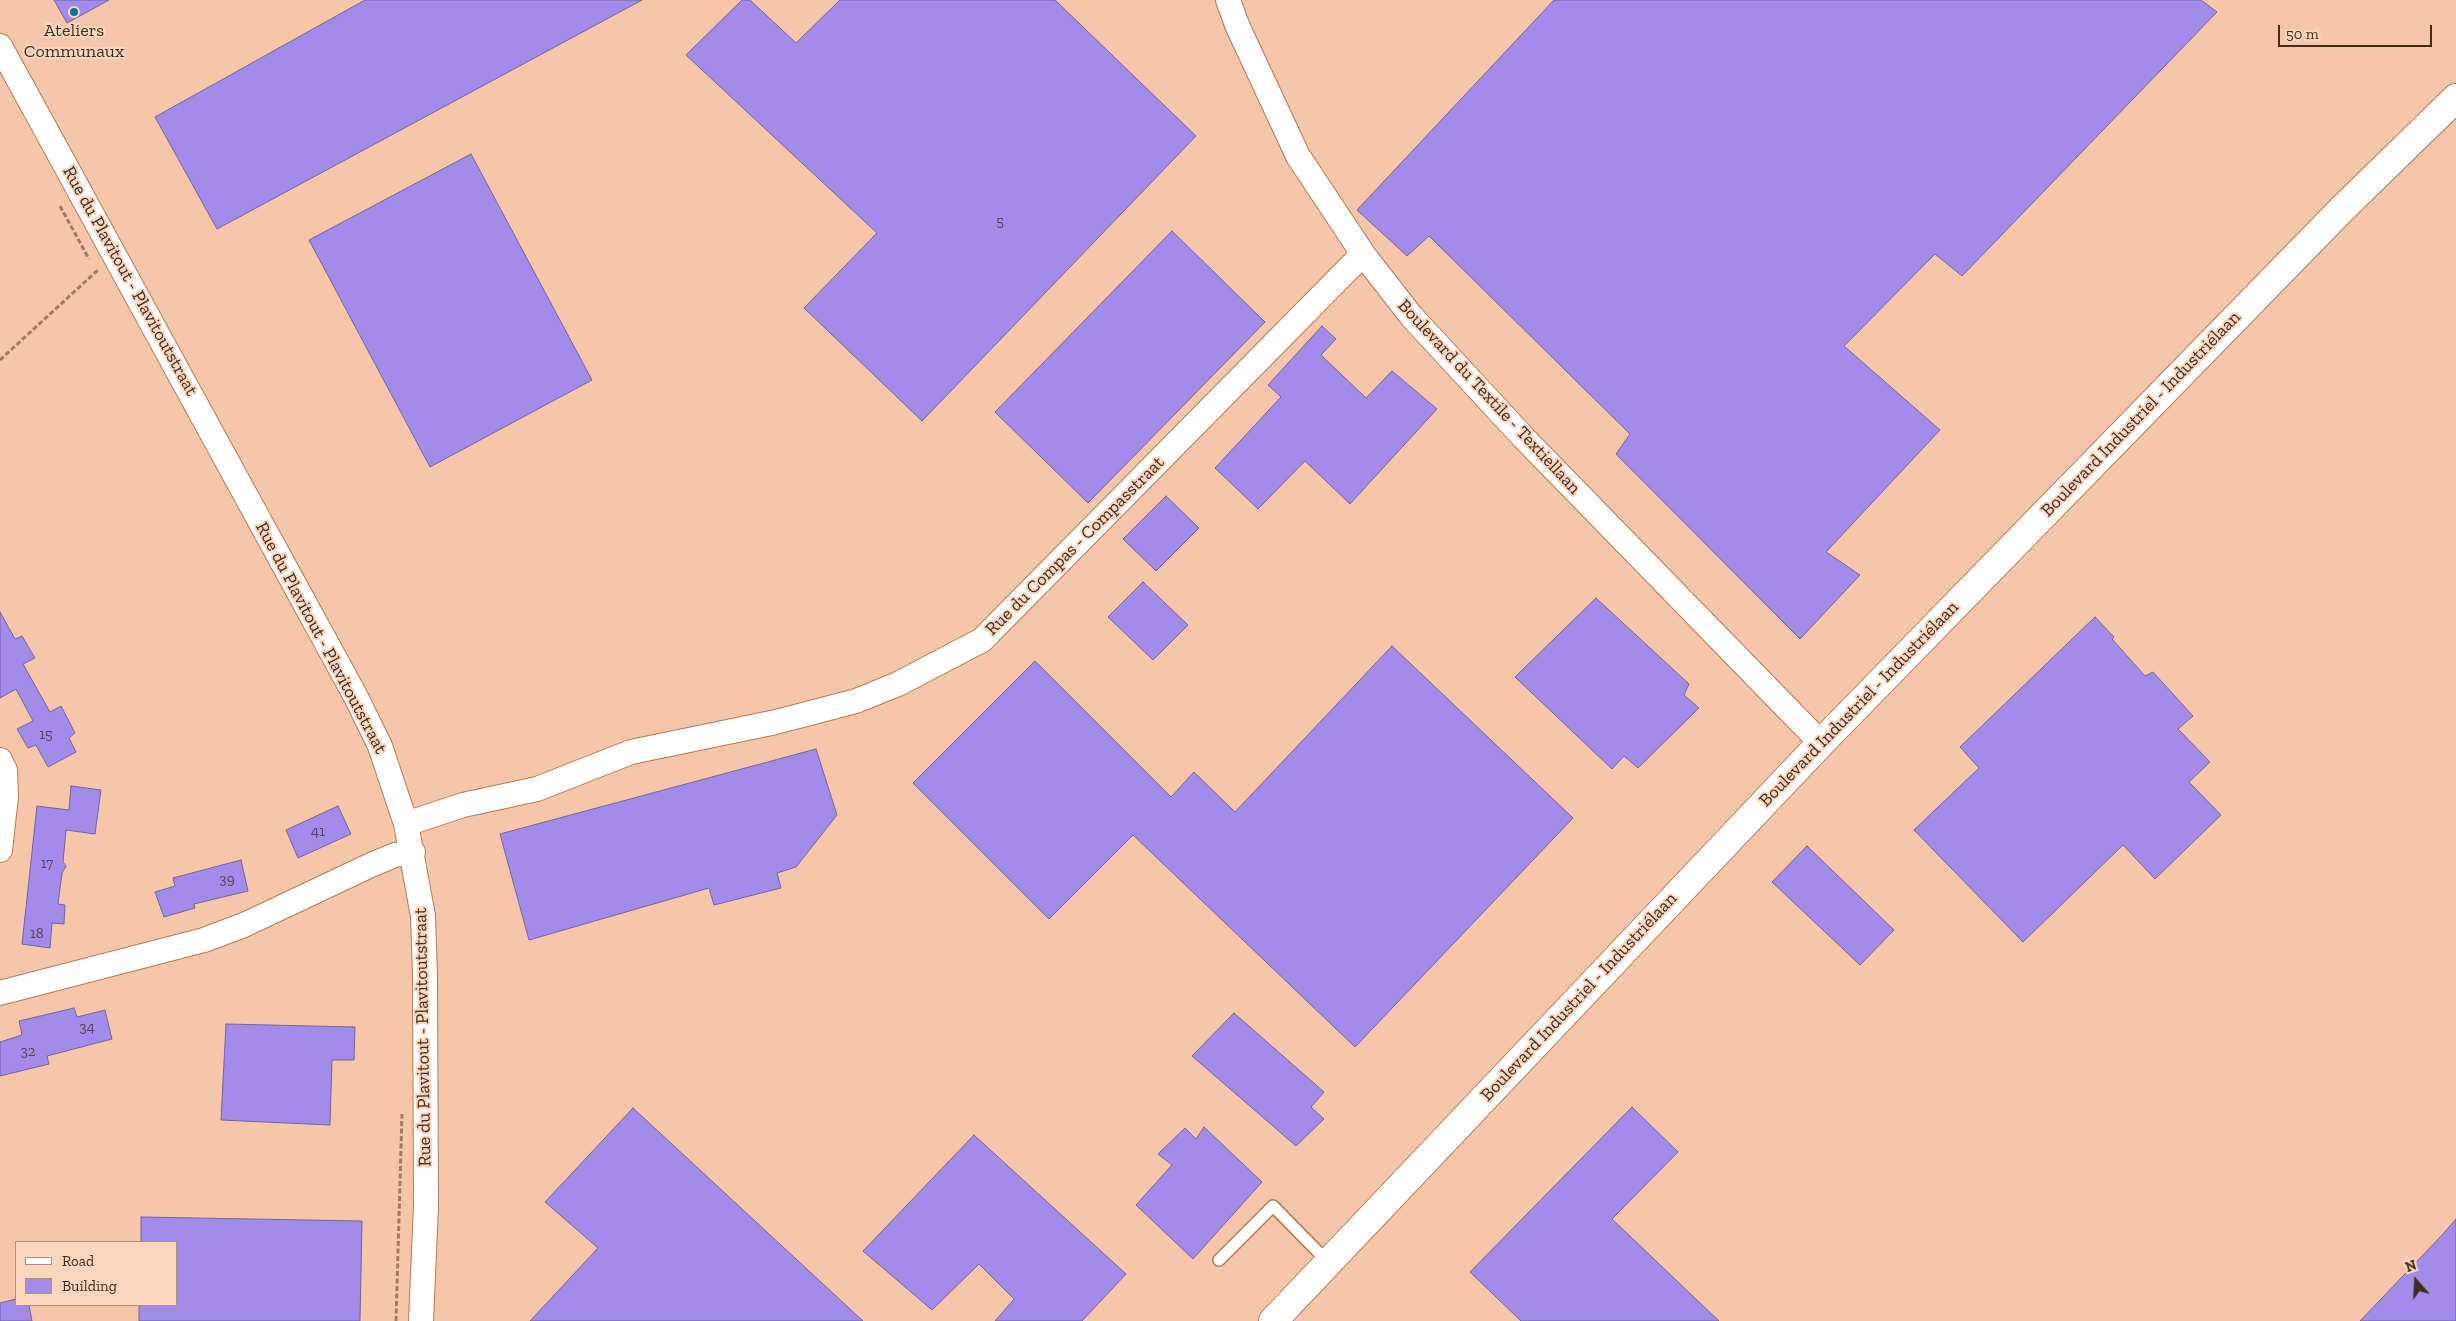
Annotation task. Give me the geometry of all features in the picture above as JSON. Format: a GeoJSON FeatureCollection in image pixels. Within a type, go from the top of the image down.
{"type":"FeatureCollection","features":[{"type":"Feature","properties":{"kind":"main road","name":"Boulevard Industriel - Industriélaan"},"geometry":{"type":"LineString","coordinates":[[1273,1321],[1821,743],[2342,209],[2456,98]]}},
{"type":"Feature","properties":{"kind":"street","name":"Boulevard du Textile - Textiellaan"},"geometry":{"type":"LineString","coordinates":[[1228,0],[1237,25],[1298,156],[1363,254],[1412,317],[1523,437],[1821,743]]}},
{"type":"Feature","properties":{"kind":"street","name":"Rue du Plavitout - Plavitoutstraat"},"geometry":{"type":"LineString","coordinates":[[0,46],[356,697],[380,746],[406,824],[413,852],[423,916],[425,975],[426,1206],[421,1321]]}},
{"type":"Feature","properties":{"kind":"street","name":"Rue du Compas - Compasstraat"},"geometry":{"type":"LineString","coordinates":[[406,824],[463,805],[537,789],[631,752],[776,722],[856,701],[898,684],[982,640],[1363,254]]}},
{"type":"Feature","properties":{"kind":"street"},"geometry":{"type":"LineString","coordinates":[[0,760],[5,770],[6,797],[0,850]]}},
{"type":"Feature","properties":{"kind":"street"},"geometry":{"type":"LineString","coordinates":[[0,993],[204,940],[244,925],[371,865],[395,855],[413,852]]}},
{"type":"Feature","properties":{"kind":"lane"},"geometry":{"type":"LineString","coordinates":[[1220,1260],[1273,1206],[1328,1262]]}},
{"type":"Feature","properties":{"kind":"path"},"geometry":{"type":"LineString","coordinates":[[55,197],[101,276]]}},
{"type":"Feature","properties":{"kind":"path"},"geometry":{"type":"LineString","coordinates":[[0,360],[115,254]]}},
{"type":"Feature","properties":{"kind":"path"},"geometry":{"type":"LineString","coordinates":[[396,1321],[402,1109]]}},
{"type":"Feature","properties":{"kind":"building","name":"Ateliers Communaux"},"geometry":{"type":"Polygon","coordinates":[[[54,0],[109,0],[67,23],[54,0]]]}},
{"type":"Feature","properties":{"kind":"building"},"geometry":{"type":"Polygon","coordinates":[[[365,0],[642,0],[217,229],[155,117],[365,0]]]}},
{"type":"Feature","properties":{"kind":"building"},"geometry":{"type":"Polygon","coordinates":[[[742,0],[750,0],[796,43],[840,0],[1055,0],[1196,136],[922,421],[804,308],[877,233],[686,55],[742,0]]]}},
{"type":"Feature","properties":{"kind":"building"},"geometry":{"type":"Polygon","coordinates":[[[1554,0],[2201,0],[2217,12],[1962,276],[1935,254],[1844,346],[1940,430],[1826,552],[1860,575],[1800,639],[1616,454],[1630,434],[1429,236],[1407,256],[1357,210],[1554,0]]]}},
{"type":"Feature","properties":{"kind":"building"},"geometry":{"type":"Polygon","coordinates":[[[471,154],[592,380],[430,467],[309,240],[471,154]]]}},
{"type":"Feature","properties":{"kind":"building"},"geometry":{"type":"Polygon","coordinates":[[[1172,231],[1265,322],[1088,503],[995,412],[1172,231]]]}},
{"type":"Feature","properties":{"kind":"building"},"geometry":{"type":"Polygon","coordinates":[[[1322,326],[1336,339],[1321,355],[1366,398],[1392,371],[1437,409],[1350,504],[1305,461],[1258,509],[1215,468],[1281,397],[1268,385],[1322,326]]]}},
{"type":"Feature","properties":{"kind":"building"},"geometry":{"type":"Polygon","coordinates":[[[1166,496],[1199,528],[1156,571],[1123,539],[1166,496]]]}},
{"type":"Feature","properties":{"kind":"building"},"geometry":{"type":"Polygon","coordinates":[[[1143,582],[1188,625],[1153,660],[1108,617],[1143,582]]]}},
{"type":"Feature","properties":{"kind":"building"},"geometry":{"type":"Polygon","coordinates":[[[1596,598],[1689,684],[1684,695],[1699,708],[1638,768],[1624,756],[1612,769],[1515,677],[1596,598]]]}},
{"type":"Feature","properties":{"kind":"building"},"geometry":{"type":"Polygon","coordinates":[[[0,612],[15,639],[22,636],[35,658],[23,664],[50,712],[61,706],[75,733],[69,738],[76,752],[48,767],[36,745],[28,748],[17,729],[33,721],[16,689],[0,698],[0,612]]]}},
{"type":"Feature","properties":{"kind":"building"},"geometry":{"type":"Polygon","coordinates":[[[2095,617],[2114,637],[2112,639],[2145,676],[2153,672],[2193,716],[2178,729],[2210,762],[2189,782],[2221,815],[2155,879],[2123,845],[2023,942],[1914,830],[1979,768],[1960,747],[2095,617]]]}},
{"type":"Feature","properties":{"kind":"building"},"geometry":{"type":"Polygon","coordinates":[[[1392,646],[1573,818],[1355,1047],[1133,835],[1049,919],[913,783],[1035,661],[1171,797],[1194,772],[1235,812],[1392,646]]]}},
{"type":"Feature","properties":{"kind":"building"},"geometry":{"type":"Polygon","coordinates":[[[816,749],[837,815],[796,867],[777,873],[781,888],[714,905],[709,888],[529,940],[500,834],[816,749]]]}},
{"type":"Feature","properties":{"kind":"building"},"geometry":{"type":"Polygon","coordinates":[[[71,786],[101,790],[95,834],[66,830],[63,862],[66,866],[62,873],[58,904],[65,905],[64,924],[52,923],[50,948],[22,944],[37,806],[69,810],[71,786]]]}},
{"type":"Feature","properties":{"kind":"building"},"geometry":{"type":"Polygon","coordinates":[[[338,806],[351,834],[298,858],[286,830],[338,806]]]}},
{"type":"Feature","properties":{"kind":"building"},"geometry":{"type":"Polygon","coordinates":[[[1807,846],[1894,930],[1860,965],[1772,882],[1807,846]]]}},
{"type":"Feature","properties":{"kind":"building"},"geometry":{"type":"Polygon","coordinates":[[[241,860],[248,891],[194,904],[195,908],[164,917],[155,892],[175,886],[173,878],[241,860]]]}},
{"type":"Feature","properties":{"kind":"building"},"geometry":{"type":"Polygon","coordinates":[[[74,1008],[77,1017],[105,1010],[112,1039],[47,1056],[49,1064],[0,1076],[0,1042],[22,1035],[19,1021],[74,1008]]]}},
{"type":"Feature","properties":{"kind":"building"},"geometry":{"type":"Polygon","coordinates":[[[1234,1013],[1324,1092],[1311,1107],[1324,1119],[1296,1146],[1192,1056],[1234,1013]]]}},
{"type":"Feature","properties":{"kind":"building"},"geometry":{"type":"Polygon","coordinates":[[[226,1024],[355,1027],[354,1060],[332,1060],[330,1125],[221,1120],[226,1024]]]}},
{"type":"Feature","properties":{"kind":"building"},"geometry":{"type":"Polygon","coordinates":[[[1632,1107],[1678,1152],[1612,1219],[1719,1321],[1521,1321],[1470,1272],[1632,1107]]]}},
{"type":"Feature","properties":{"kind":"building"},"geometry":{"type":"Polygon","coordinates":[[[633,1108],[863,1321],[530,1321],[598,1248],[545,1202],[633,1108]]]}},
{"type":"Feature","properties":{"kind":"building"},"geometry":{"type":"Polygon","coordinates":[[[1204,1127],[1262,1182],[1193,1259],[1136,1205],[1172,1165],[1158,1154],[1185,1128],[1196,1139],[1204,1127]]]}},
{"type":"Feature","properties":{"kind":"building"},"geometry":{"type":"Polygon","coordinates":[[[974,1135],[1126,1274],[1082,1321],[995,1321],[1014,1299],[979,1264],[932,1310],[863,1251],[974,1135]]]}},
{"type":"Feature","properties":{"kind":"building"},"geometry":{"type":"Polygon","coordinates":[[[141,1217],[362,1221],[360,1321],[139,1321],[139,1306],[178,1306],[178,1241],[141,1241],[141,1217]]]}},
{"type":"Feature","properties":{"kind":"building"},"geometry":{"type":"Polygon","coordinates":[[[2456,1219],[2456,1321],[2360,1321],[2443,1234],[2456,1219]]]}},
{"type":"Feature","properties":{"kind":"building"},"geometry":{"type":"Polygon","coordinates":[[[15,1299],[15,1306],[29,1306],[32,1321],[0,1321],[0,1303],[15,1299]]]}},
{"type":"Feature","properties":{"kind":"place","name":"Ateliers Communaux"},"geometry":{"type":"Point","coordinates":[74,12]}}]}
